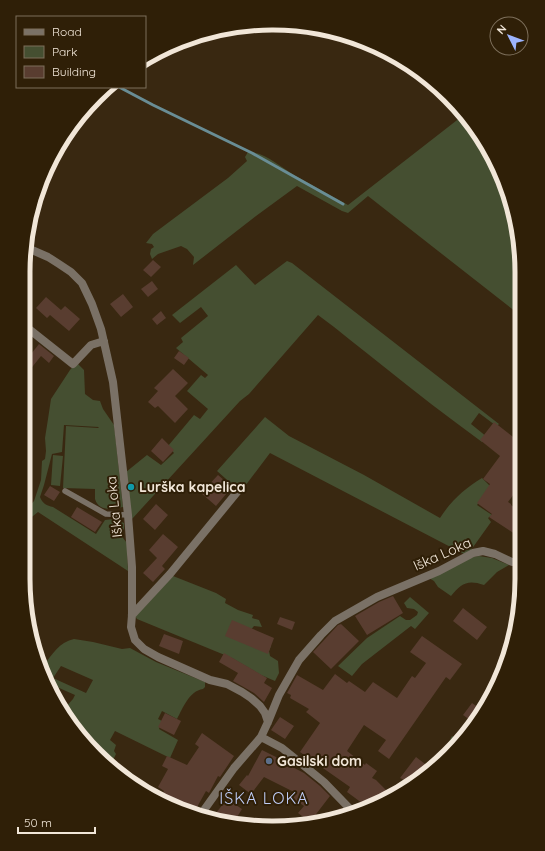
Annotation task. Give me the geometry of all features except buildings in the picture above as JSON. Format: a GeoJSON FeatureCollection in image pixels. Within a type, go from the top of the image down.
{"type":"FeatureCollection","features":[{"type":"Feature","properties":{"kind":"street","name":"Iška Loka"},"geometry":{"type":"LineString","coordinates":[[31,250],[59,264],[71,272],[82,283],[92,304],[101,329],[113,382],[128,515],[132,567],[131,627],[135,640],[144,649],[158,657],[210,680],[227,684],[242,692],[260,706],[265,713],[268,722]]}},
{"type":"Feature","properties":{"kind":"street"},"geometry":{"type":"LineString","coordinates":[[30,330],[73,364],[91,345],[104,341]]}},
{"type":"Feature","properties":{"kind":"street"},"geometry":{"type":"LineString","coordinates":[[132,615],[170,574],[238,491]]}},
{"type":"Feature","properties":{"kind":"street","name":"Iška Loka"},"geometry":{"type":"LineString","coordinates":[[203,811],[234,768],[261,737],[279,695],[300,660],[321,635],[336,621],[377,597],[439,571],[473,553],[483,550],[515,562]]}},
{"type":"Feature","properties":{"kind":"street"},"geometry":{"type":"LineString","coordinates":[[261,737],[282,748],[324,782],[349,808]]}},
{"type":"Feature","properties":{"kind":"lane"},"geometry":{"type":"LineString","coordinates":[[65,491],[106,514],[128,515]]}},
{"type":"Feature","properties":{"kind":"green space"},"geometry":{"type":"Polygon","coordinates":[[[459,118],[483,151],[497,180],[507,210],[513,241],[515,311],[368,196],[348,213],[297,186],[193,265],[194,257],[187,249],[181,246],[158,254],[152,259],[150,254],[151,249],[154,247],[152,244],[146,243],[153,234],[228,178],[247,161],[245,157],[248,152],[260,154],[272,160],[294,175],[348,205],[459,118]]]}},
{"type":"Feature","properties":{"kind":"green space"},"geometry":{"type":"Polygon","coordinates":[[[287,261],[292,263],[499,424],[497,426],[495,425],[479,413],[471,424],[487,437],[482,442],[419,395],[318,315],[249,394],[240,401],[132,519],[126,472],[147,455],[161,465],[174,453],[168,446],[194,415],[200,419],[208,409],[187,391],[201,375],[205,378],[208,375],[176,348],[183,342],[181,338],[208,316],[201,307],[180,323],[172,315],[236,265],[255,285],[287,261]]]}},
{"type":"Feature","properties":{"kind":"green space"},"geometry":{"type":"Polygon","coordinates":[[[78,364],[84,370],[85,394],[93,400],[100,401],[103,409],[114,425],[123,507],[103,508],[95,499],[95,489],[63,488],[66,426],[99,427],[64,425],[62,452],[52,454],[40,497],[45,504],[53,507],[96,534],[105,520],[114,519],[124,523],[124,529],[122,532],[123,538],[127,543],[128,571],[38,512],[30,518],[30,506],[34,501],[41,480],[42,461],[45,459],[45,438],[51,399],[74,365],[78,364]]]}},
{"type":"Feature","properties":{"kind":"green space"},"geometry":{"type":"Polygon","coordinates":[[[265,417],[289,436],[364,475],[440,518],[448,506],[458,496],[482,478],[491,487],[477,505],[492,515],[488,518],[491,522],[471,550],[464,554],[270,453],[242,490],[234,486],[217,471],[265,417]]]}},
{"type":"Feature","properties":{"kind":"green space"},"geometry":{"type":"Polygon","coordinates":[[[53,455],[63,456],[60,486],[51,485],[53,455]]]}},
{"type":"Feature","properties":{"kind":"green space"},"geometry":{"type":"Polygon","coordinates":[[[479,556],[492,558],[509,565],[497,572],[484,585],[473,582],[465,584],[458,588],[451,596],[438,587],[434,581],[429,578],[469,558],[479,556]]]}},
{"type":"Feature","properties":{"kind":"green space"},"geometry":{"type":"Polygon","coordinates":[[[173,576],[216,593],[226,599],[225,603],[238,610],[253,615],[252,618],[259,620],[262,627],[254,626],[249,635],[271,646],[269,651],[270,656],[278,661],[279,673],[275,681],[261,675],[232,658],[137,619],[135,616],[173,576]]]}},
{"type":"Feature","properties":{"kind":"green space"},"geometry":{"type":"Polygon","coordinates":[[[410,597],[429,613],[415,629],[411,626],[362,664],[352,676],[338,666],[367,638],[400,616],[406,620],[410,620],[417,615],[418,612],[414,609],[407,608],[404,603],[410,597]]]}},
{"type":"Feature","properties":{"kind":"green space"},"geometry":{"type":"Polygon","coordinates":[[[74,639],[122,649],[130,648],[156,662],[205,682],[205,687],[203,689],[198,690],[190,696],[177,719],[162,711],[158,719],[162,721],[159,729],[178,740],[170,758],[115,731],[110,740],[116,745],[114,751],[116,754],[113,761],[90,739],[91,737],[80,726],[66,706],[75,695],[55,686],[45,663],[60,646],[74,639]],[[61,666],[53,678],[86,693],[93,680],[61,666]]]}},
{"type":"Feature","properties":{"kind":"green space"},"geometry":{"type":"Polygon","coordinates":[[[452,736],[455,738],[455,738],[445,749],[452,736]]]}},
{"type":"Feature","properties":{"kind":"waterway"},"geometry":{"type":"LineString","coordinates":[[121,88],[252,153],[343,204]]}},
{"type":"Feature","properties":{"kind":"place","name":"Lurška kapelica"},"geometry":{"type":"Point","coordinates":[131,487]}},
{"type":"Feature","properties":{"kind":"place","name":"Gasilski dom"},"geometry":{"type":"Point","coordinates":[269,761]}},
{"type":"Feature","properties":{"kind":"district","name":"IŠKA LOKA"},"geometry":{"type":"Point","coordinates":[264,798]}}]}
